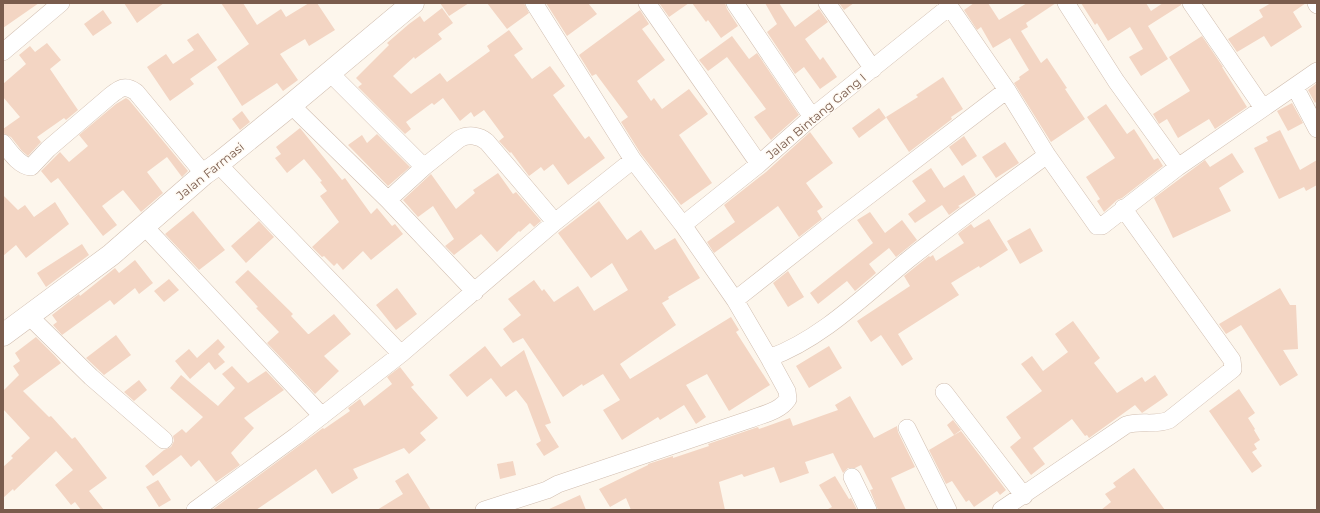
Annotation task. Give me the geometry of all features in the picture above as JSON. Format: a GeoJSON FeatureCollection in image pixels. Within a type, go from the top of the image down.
{"type":"FeatureCollection","features":[{"type":"Feature","properties":{"kind":"street"},"geometry":{"type":"LineString","coordinates":[[3,52],[61,3]]}},
{"type":"Feature","properties":{"kind":"street","name":"Jalan Farmasi"},"geometry":{"type":"LineString","coordinates":[[12,324],[111,255],[211,169],[414,3]]}},
{"type":"Feature","properties":{"kind":"street"},"geometry":{"type":"LineString","coordinates":[[484,510],[547,490],[558,484],[780,408],[788,399],[787,391],[735,300],[683,225],[633,160],[534,3]]}},
{"type":"Feature","properties":{"kind":"street"},"geometry":{"type":"LineString","coordinates":[[647,3],[759,164]]}},
{"type":"Feature","properties":{"kind":"street"},"geometry":{"type":"LineString","coordinates":[[735,3],[812,117]]}},
{"type":"Feature","properties":{"kind":"street"},"geometry":{"type":"LineString","coordinates":[[827,3],[873,69]]}},
{"type":"Feature","properties":{"kind":"street"},"geometry":{"type":"LineString","coordinates":[[1066,3],[1116,81],[1178,167]]}},
{"type":"Feature","properties":{"kind":"street"},"geometry":{"type":"LineString","coordinates":[[1191,3],[1262,108]]}},
{"type":"Feature","properties":{"kind":"street"},"geometry":{"type":"LineString","coordinates":[[948,5],[1007,90],[1047,155],[1097,226],[1102,226],[1123,208],[1178,167],[1317,71]]}},
{"type":"Feature","properties":{"kind":"street","name":"Jalan Bintang Gang I"},"geometry":{"type":"LineString","coordinates":[[683,225],[759,164],[812,117],[873,69],[948,5]]}},
{"type":"Feature","properties":{"kind":"street"},"geometry":{"type":"LineString","coordinates":[[329,72],[424,167]]}},
{"type":"Feature","properties":{"kind":"street"},"geometry":{"type":"LineString","coordinates":[[3,143],[16,158],[26,166],[31,167],[48,149],[114,93],[124,87],[129,87],[136,92],[211,169],[401,354]]}},
{"type":"Feature","properties":{"kind":"street"},"geometry":{"type":"LineString","coordinates":[[1295,87],[1317,129]]}},
{"type":"Feature","properties":{"kind":"street"},"geometry":{"type":"LineString","coordinates":[[735,300],[1007,90]]}},
{"type":"Feature","properties":{"kind":"street"},"geometry":{"type":"LineString","coordinates":[[291,105],[388,200],[475,292]]}},
{"type":"Feature","properties":{"kind":"street"},"geometry":{"type":"LineString","coordinates":[[388,200],[424,167],[459,139],[470,136],[483,138],[555,222]]}},
{"type":"Feature","properties":{"kind":"street"},"geometry":{"type":"LineString","coordinates":[[769,358],[779,355],[818,332],[859,301],[909,259],[1047,155]]}},
{"type":"Feature","properties":{"kind":"street"},"geometry":{"type":"LineString","coordinates":[[195,510],[322,416],[401,354],[555,222],[633,160]]}},
{"type":"Feature","properties":{"kind":"street"},"geometry":{"type":"LineString","coordinates":[[1001,510],[1024,496],[1126,425],[1134,422],[1160,424],[1169,420],[1233,369],[1232,360],[1123,208]]}},
{"type":"Feature","properties":{"kind":"street"},"geometry":{"type":"LineString","coordinates":[[145,227],[322,416]]}},
{"type":"Feature","properties":{"kind":"street"},"geometry":{"type":"LineString","coordinates":[[12,324],[91,377],[164,440]]}},
{"type":"Feature","properties":{"kind":"street"},"geometry":{"type":"LineString","coordinates":[[944,392],[1024,496]]}},
{"type":"Feature","properties":{"kind":"street"},"geometry":{"type":"LineString","coordinates":[[907,428],[948,510]]}},
{"type":"Feature","properties":{"kind":"street"},"geometry":{"type":"LineString","coordinates":[[852,477],[868,510]]}},
{"type":"Feature","properties":{"kind":"building"},"geometry":{"type":"Polygon","coordinates":[[[3,3],[39,3],[3,28],[3,3]]]}},
{"type":"Feature","properties":{"kind":"building"},"geometry":{"type":"Polygon","coordinates":[[[124,3],[164,3],[137,23],[124,3]]]}},
{"type":"Feature","properties":{"kind":"building"},"geometry":{"type":"Polygon","coordinates":[[[221,3],[243,3],[257,25],[281,9],[286,17],[309,3],[317,3],[335,30],[309,46],[305,39],[280,54],[298,80],[283,91],[277,83],[242,106],[217,67],[249,44],[221,3]]]}},
{"type":"Feature","properties":{"kind":"building"},"geometry":{"type":"Polygon","coordinates":[[[440,3],[469,3],[449,16],[440,3]]]}},
{"type":"Feature","properties":{"kind":"building"},"geometry":{"type":"Polygon","coordinates":[[[487,3],[524,3],[529,13],[507,29],[487,3]]]}},
{"type":"Feature","properties":{"kind":"building"},"geometry":{"type":"Polygon","coordinates":[[[546,3],[588,3],[597,14],[567,36],[546,3]]]}},
{"type":"Feature","properties":{"kind":"building"},"geometry":{"type":"Polygon","coordinates":[[[659,3],[689,3],[669,17],[659,3]]]}},
{"type":"Feature","properties":{"kind":"building"},"geometry":{"type":"Polygon","coordinates":[[[692,3],[725,3],[727,9],[738,26],[721,38],[708,20],[706,22],[692,3]]]}},
{"type":"Feature","properties":{"kind":"building"},"geometry":{"type":"Polygon","coordinates":[[[765,3],[779,3],[795,27],[819,9],[828,22],[805,39],[820,60],[823,57],[837,77],[820,89],[804,67],[795,74],[767,32],[777,24],[765,3]]]}},
{"type":"Feature","properties":{"kind":"building"},"geometry":{"type":"Polygon","coordinates":[[[839,3],[854,3],[844,10],[839,3]]]}},
{"type":"Feature","properties":{"kind":"building"},"geometry":{"type":"Polygon","coordinates":[[[974,3],[988,3],[999,20],[1027,3],[1056,3],[1026,23],[1028,27],[1021,31],[1041,63],[1047,58],[1085,119],[1051,142],[1014,83],[1020,79],[1019,77],[1029,70],[1010,38],[993,48],[981,27],[977,30],[964,10],[974,3]]]}},
{"type":"Feature","properties":{"kind":"building"},"geometry":{"type":"Polygon","coordinates":[[[1081,3],[1146,3],[1151,11],[1163,3],[1181,3],[1181,5],[1148,26],[1168,59],[1141,76],[1129,57],[1143,49],[1130,27],[1108,41],[1097,23],[1095,25],[1081,3]]]}},
{"type":"Feature","properties":{"kind":"building"},"geometry":{"type":"Polygon","coordinates":[[[1271,3],[1306,3],[1293,12],[1302,27],[1271,47],[1264,36],[1237,52],[1228,39],[1263,17],[1259,10],[1271,3]]]}},
{"type":"Feature","properties":{"kind":"building"},"geometry":{"type":"Polygon","coordinates":[[[442,8],[453,23],[438,34],[442,39],[415,59],[414,57],[393,76],[411,94],[440,73],[447,82],[490,51],[487,46],[509,30],[523,49],[514,55],[532,79],[550,66],[565,86],[553,95],[585,139],[589,136],[605,158],[568,185],[553,164],[544,171],[541,167],[529,176],[511,152],[510,153],[499,141],[504,137],[484,110],[474,117],[471,112],[460,121],[443,98],[434,105],[432,103],[406,122],[411,129],[405,134],[358,87],[362,84],[356,78],[389,45],[387,43],[409,24],[420,16],[424,22],[442,8]]]}},
{"type":"Feature","properties":{"kind":"building"},"geometry":{"type":"Polygon","coordinates":[[[103,10],[112,23],[93,36],[84,24],[103,10]]]}},
{"type":"Feature","properties":{"kind":"building"},"geometry":{"type":"Polygon","coordinates":[[[640,10],[649,24],[642,29],[665,60],[637,81],[651,101],[654,98],[662,109],[689,89],[708,114],[679,135],[712,183],[681,205],[641,154],[621,122],[628,117],[596,74],[592,76],[579,55],[640,10]]]}},
{"type":"Feature","properties":{"kind":"building"},"geometry":{"type":"Polygon","coordinates":[[[198,33],[217,60],[190,79],[194,84],[170,101],[147,67],[166,54],[173,64],[194,50],[187,40],[198,33]]]}},
{"type":"Feature","properties":{"kind":"building"},"geometry":{"type":"Polygon","coordinates":[[[732,36],[749,59],[757,53],[799,115],[771,140],[754,117],[766,109],[727,57],[708,71],[699,60],[732,36]]]}},
{"type":"Feature","properties":{"kind":"building"},"geometry":{"type":"Polygon","coordinates":[[[1202,36],[1247,107],[1215,129],[1209,119],[1178,138],[1167,119],[1159,124],[1153,114],[1190,91],[1169,57],[1202,36]]]}},
{"type":"Feature","properties":{"kind":"building"},"geometry":{"type":"Polygon","coordinates":[[[47,43],[61,60],[50,69],[78,110],[66,120],[64,118],[37,137],[41,142],[28,156],[11,137],[3,133],[3,129],[20,117],[3,97],[3,84],[26,64],[19,55],[30,46],[35,52],[47,43]]]}},
{"type":"Feature","properties":{"kind":"building"},"geometry":{"type":"Polygon","coordinates":[[[943,77],[963,109],[951,117],[952,119],[909,152],[886,117],[918,97],[916,95],[943,77]]]}},
{"type":"Feature","properties":{"kind":"building"},"geometry":{"type":"Polygon","coordinates":[[[1317,83],[1317,101],[1315,103],[1308,90],[1317,83]]]}},
{"type":"Feature","properties":{"kind":"building"},"geometry":{"type":"Polygon","coordinates":[[[126,98],[188,171],[182,177],[167,157],[147,172],[163,193],[141,212],[123,190],[102,206],[117,225],[103,236],[58,178],[51,183],[41,171],[60,152],[69,162],[88,146],[79,135],[116,104],[126,98]]]}},
{"type":"Feature","properties":{"kind":"building"},"geometry":{"type":"Polygon","coordinates":[[[1292,103],[1303,123],[1288,131],[1277,111],[1292,103]]]}},
{"type":"Feature","properties":{"kind":"building"},"geometry":{"type":"Polygon","coordinates":[[[1106,104],[1127,134],[1134,129],[1154,160],[1158,158],[1163,166],[1122,198],[1117,200],[1104,212],[1097,201],[1100,199],[1086,177],[1115,158],[1087,117],[1106,104]]]}},
{"type":"Feature","properties":{"kind":"building"},"geometry":{"type":"Polygon","coordinates":[[[879,108],[886,118],[859,138],[852,128],[879,108]]]}},
{"type":"Feature","properties":{"kind":"building"},"geometry":{"type":"Polygon","coordinates":[[[242,111],[250,122],[240,130],[232,119],[242,111]]]}},
{"type":"Feature","properties":{"kind":"building"},"geometry":{"type":"Polygon","coordinates":[[[300,128],[342,180],[345,178],[371,214],[377,208],[392,226],[395,224],[403,234],[371,260],[363,251],[343,270],[337,263],[334,266],[312,247],[339,222],[320,196],[327,191],[320,182],[322,181],[304,159],[287,173],[275,158],[281,154],[276,147],[300,128]]]}},
{"type":"Feature","properties":{"kind":"building"},"geometry":{"type":"Polygon","coordinates":[[[1280,130],[1300,170],[1317,160],[1317,185],[1306,191],[1304,187],[1279,199],[1254,148],[1268,141],[1266,137],[1280,130]]]}},
{"type":"Feature","properties":{"kind":"building"},"geometry":{"type":"Polygon","coordinates":[[[810,132],[833,163],[806,183],[823,207],[817,211],[822,219],[799,237],[778,206],[714,253],[707,242],[735,222],[724,205],[766,172],[810,132]]]}},
{"type":"Feature","properties":{"kind":"building"},"geometry":{"type":"Polygon","coordinates":[[[377,134],[410,167],[388,186],[348,145],[362,135],[367,143],[377,134]]]}},
{"type":"Feature","properties":{"kind":"building"},"geometry":{"type":"Polygon","coordinates":[[[964,136],[977,156],[962,166],[949,147],[964,136]]]}},
{"type":"Feature","properties":{"kind":"building"},"geometry":{"type":"Polygon","coordinates":[[[1005,142],[1019,163],[996,178],[982,157],[1005,142]]]}},
{"type":"Feature","properties":{"kind":"building"},"geometry":{"type":"Polygon","coordinates":[[[1232,153],[1244,172],[1219,188],[1231,211],[1173,238],[1154,198],[1205,160],[1210,167],[1232,153]]]}},
{"type":"Feature","properties":{"kind":"building"},"geometry":{"type":"Polygon","coordinates":[[[931,168],[944,188],[964,175],[976,195],[958,206],[960,207],[949,215],[942,205],[915,223],[908,214],[926,201],[912,181],[931,168]]]}},
{"type":"Feature","properties":{"kind":"building"},"geometry":{"type":"Polygon","coordinates":[[[498,173],[513,194],[516,192],[541,221],[534,227],[530,223],[520,232],[519,231],[497,252],[481,234],[454,255],[445,246],[454,239],[433,206],[418,217],[403,200],[431,174],[456,209],[475,193],[473,190],[498,173]]]}},
{"type":"Feature","properties":{"kind":"building"},"geometry":{"type":"Polygon","coordinates":[[[3,195],[18,210],[25,205],[34,217],[55,202],[69,224],[26,258],[16,245],[3,256],[3,195]]]}},
{"type":"Feature","properties":{"kind":"building"},"geometry":{"type":"Polygon","coordinates":[[[599,201],[627,240],[641,230],[655,250],[675,238],[700,278],[668,297],[669,299],[662,303],[676,325],[620,364],[630,379],[731,317],[739,330],[736,332],[770,385],[729,411],[707,374],[686,385],[706,417],[696,424],[684,405],[660,420],[658,417],[622,440],[603,410],[620,400],[603,374],[583,386],[582,384],[563,397],[523,338],[513,343],[503,329],[521,315],[508,299],[534,280],[542,291],[544,289],[554,302],[578,286],[594,311],[628,290],[612,263],[591,278],[558,233],[599,201]]]}},
{"type":"Feature","properties":{"kind":"building"},"geometry":{"type":"Polygon","coordinates":[[[193,211],[225,250],[199,270],[165,234],[193,211]]]}},
{"type":"Feature","properties":{"kind":"building"},"geometry":{"type":"Polygon","coordinates":[[[870,212],[885,233],[902,220],[917,240],[896,257],[889,248],[869,264],[876,273],[855,291],[847,281],[818,304],[810,293],[873,243],[857,220],[870,212]]]}},
{"type":"Feature","properties":{"kind":"building"},"geometry":{"type":"Polygon","coordinates":[[[989,219],[1008,250],[980,268],[979,266],[951,283],[959,295],[898,334],[913,359],[902,366],[881,335],[871,342],[857,321],[910,286],[904,276],[929,256],[930,257],[933,255],[936,261],[964,243],[958,234],[960,232],[971,224],[974,228],[989,219]]]}},
{"type":"Feature","properties":{"kind":"building"},"geometry":{"type":"Polygon","coordinates":[[[259,221],[274,237],[246,263],[231,246],[259,221]]]}},
{"type":"Feature","properties":{"kind":"building"},"geometry":{"type":"Polygon","coordinates":[[[1030,228],[1043,251],[1020,264],[1007,241],[1030,228]]]}},
{"type":"Feature","properties":{"kind":"building"},"geometry":{"type":"Polygon","coordinates":[[[82,244],[89,255],[46,287],[37,273],[82,244]]]}},
{"type":"Feature","properties":{"kind":"building"},"geometry":{"type":"Polygon","coordinates":[[[135,260],[153,283],[139,294],[135,288],[114,305],[110,300],[62,335],[53,325],[57,322],[52,315],[79,294],[80,296],[115,268],[119,273],[135,260]]]}},
{"type":"Feature","properties":{"kind":"building"},"geometry":{"type":"Polygon","coordinates":[[[248,270],[293,314],[291,316],[308,334],[334,314],[351,334],[324,356],[339,371],[315,394],[267,343],[279,332],[256,308],[258,307],[235,282],[248,270]]]}},
{"type":"Feature","properties":{"kind":"building"},"geometry":{"type":"Polygon","coordinates":[[[788,271],[804,297],[788,307],[773,283],[788,271]]]}},
{"type":"Feature","properties":{"kind":"building"},"geometry":{"type":"Polygon","coordinates":[[[169,279],[179,290],[164,302],[154,291],[169,279]]]}},
{"type":"Feature","properties":{"kind":"building"},"geometry":{"type":"Polygon","coordinates":[[[397,288],[417,314],[396,330],[376,305],[397,288]]]}},
{"type":"Feature","properties":{"kind":"building"},"geometry":{"type":"Polygon","coordinates":[[[1280,288],[1290,305],[1296,305],[1298,349],[1283,350],[1298,375],[1280,386],[1241,325],[1226,334],[1219,324],[1280,288]]]}},
{"type":"Feature","properties":{"kind":"building"},"geometry":{"type":"Polygon","coordinates":[[[1073,321],[1100,358],[1094,363],[1117,393],[1142,377],[1145,382],[1155,375],[1168,395],[1142,413],[1135,405],[1089,438],[1087,435],[1085,436],[1072,419],[1033,448],[1045,464],[1031,475],[1010,447],[1021,438],[1006,417],[1042,391],[1021,364],[1032,356],[1043,371],[1068,352],[1055,334],[1073,321]]]}},
{"type":"Feature","properties":{"kind":"building"},"geometry":{"type":"Polygon","coordinates":[[[116,335],[131,355],[104,375],[86,358],[116,335]]]}},
{"type":"Feature","properties":{"kind":"building"},"geometry":{"type":"Polygon","coordinates":[[[36,337],[61,363],[23,391],[49,417],[51,416],[72,439],[75,437],[107,478],[89,491],[104,510],[81,510],[75,502],[71,505],[55,485],[73,470],[56,451],[14,491],[13,489],[3,498],[3,467],[13,458],[11,456],[30,438],[3,409],[3,391],[19,375],[13,366],[20,361],[15,353],[36,337]]]}},
{"type":"Feature","properties":{"kind":"building"},"geometry":{"type":"Polygon","coordinates":[[[218,339],[225,347],[218,354],[225,362],[215,370],[209,362],[190,379],[175,361],[189,349],[197,358],[218,339]]]}},
{"type":"Feature","properties":{"kind":"building"},"geometry":{"type":"Polygon","coordinates":[[[485,346],[501,367],[524,350],[551,423],[545,425],[559,447],[544,456],[536,444],[541,441],[527,404],[516,390],[506,397],[491,378],[467,397],[449,375],[485,346]]]}},
{"type":"Feature","properties":{"kind":"building"},"geometry":{"type":"Polygon","coordinates":[[[829,346],[842,368],[809,388],[796,366],[829,346]]]}},
{"type":"Feature","properties":{"kind":"building"},"geometry":{"type":"Polygon","coordinates":[[[232,366],[248,383],[266,371],[284,390],[244,418],[254,428],[231,453],[240,465],[216,482],[199,460],[191,467],[181,455],[153,476],[145,466],[164,450],[171,447],[174,441],[173,436],[182,429],[186,433],[203,417],[170,388],[181,375],[218,406],[235,388],[222,374],[232,366]]]}},
{"type":"Feature","properties":{"kind":"building"},"geometry":{"type":"Polygon","coordinates":[[[400,367],[414,385],[411,387],[438,418],[420,433],[426,440],[409,454],[404,448],[353,469],[358,478],[332,494],[316,469],[256,510],[212,510],[323,428],[324,429],[350,411],[348,408],[360,399],[364,406],[392,384],[387,377],[400,367]]]}},
{"type":"Feature","properties":{"kind":"building"},"geometry":{"type":"Polygon","coordinates":[[[139,380],[147,390],[134,401],[124,392],[139,380]]]}},
{"type":"Feature","properties":{"kind":"building"},"geometry":{"type":"Polygon","coordinates":[[[1239,389],[1255,413],[1248,418],[1260,440],[1254,444],[1257,449],[1252,452],[1262,466],[1252,473],[1209,411],[1239,389]]]}},
{"type":"Feature","properties":{"kind":"building"},"geometry":{"type":"Polygon","coordinates":[[[850,396],[874,438],[897,426],[898,432],[915,467],[891,478],[906,510],[878,510],[870,490],[873,489],[861,465],[855,468],[848,468],[843,473],[833,453],[805,462],[809,473],[780,483],[774,467],[744,477],[742,474],[719,482],[725,510],[631,510],[626,498],[610,507],[599,489],[648,464],[673,456],[673,458],[709,446],[708,444],[758,427],[759,429],[790,418],[793,426],[838,410],[835,405],[850,396]]]}},
{"type":"Feature","properties":{"kind":"building"},"geometry":{"type":"Polygon","coordinates":[[[953,420],[961,430],[954,435],[947,425],[953,420]]]}},
{"type":"Feature","properties":{"kind":"building"},"geometry":{"type":"Polygon","coordinates":[[[961,431],[1006,490],[1000,495],[997,491],[974,507],[969,500],[966,502],[952,481],[946,484],[929,450],[961,431]]]}},
{"type":"Feature","properties":{"kind":"building"},"geometry":{"type":"Polygon","coordinates":[[[513,461],[516,475],[500,479],[497,464],[513,461]]]}},
{"type":"Feature","properties":{"kind":"building"},"geometry":{"type":"Polygon","coordinates":[[[1134,468],[1165,510],[1101,510],[1111,502],[1105,494],[1116,487],[1113,483],[1134,468]]]}},
{"type":"Feature","properties":{"kind":"building"},"geometry":{"type":"Polygon","coordinates":[[[408,473],[431,510],[377,510],[403,494],[395,481],[408,473]]]}},
{"type":"Feature","properties":{"kind":"building"},"geometry":{"type":"Polygon","coordinates":[[[835,476],[849,499],[851,498],[857,510],[826,510],[832,507],[819,485],[835,476]]]}},
{"type":"Feature","properties":{"kind":"building"},"geometry":{"type":"Polygon","coordinates":[[[158,480],[171,500],[159,507],[146,487],[158,480]]]}},
{"type":"Feature","properties":{"kind":"building"},"geometry":{"type":"Polygon","coordinates":[[[580,495],[586,510],[547,510],[580,495]]]}}]}
